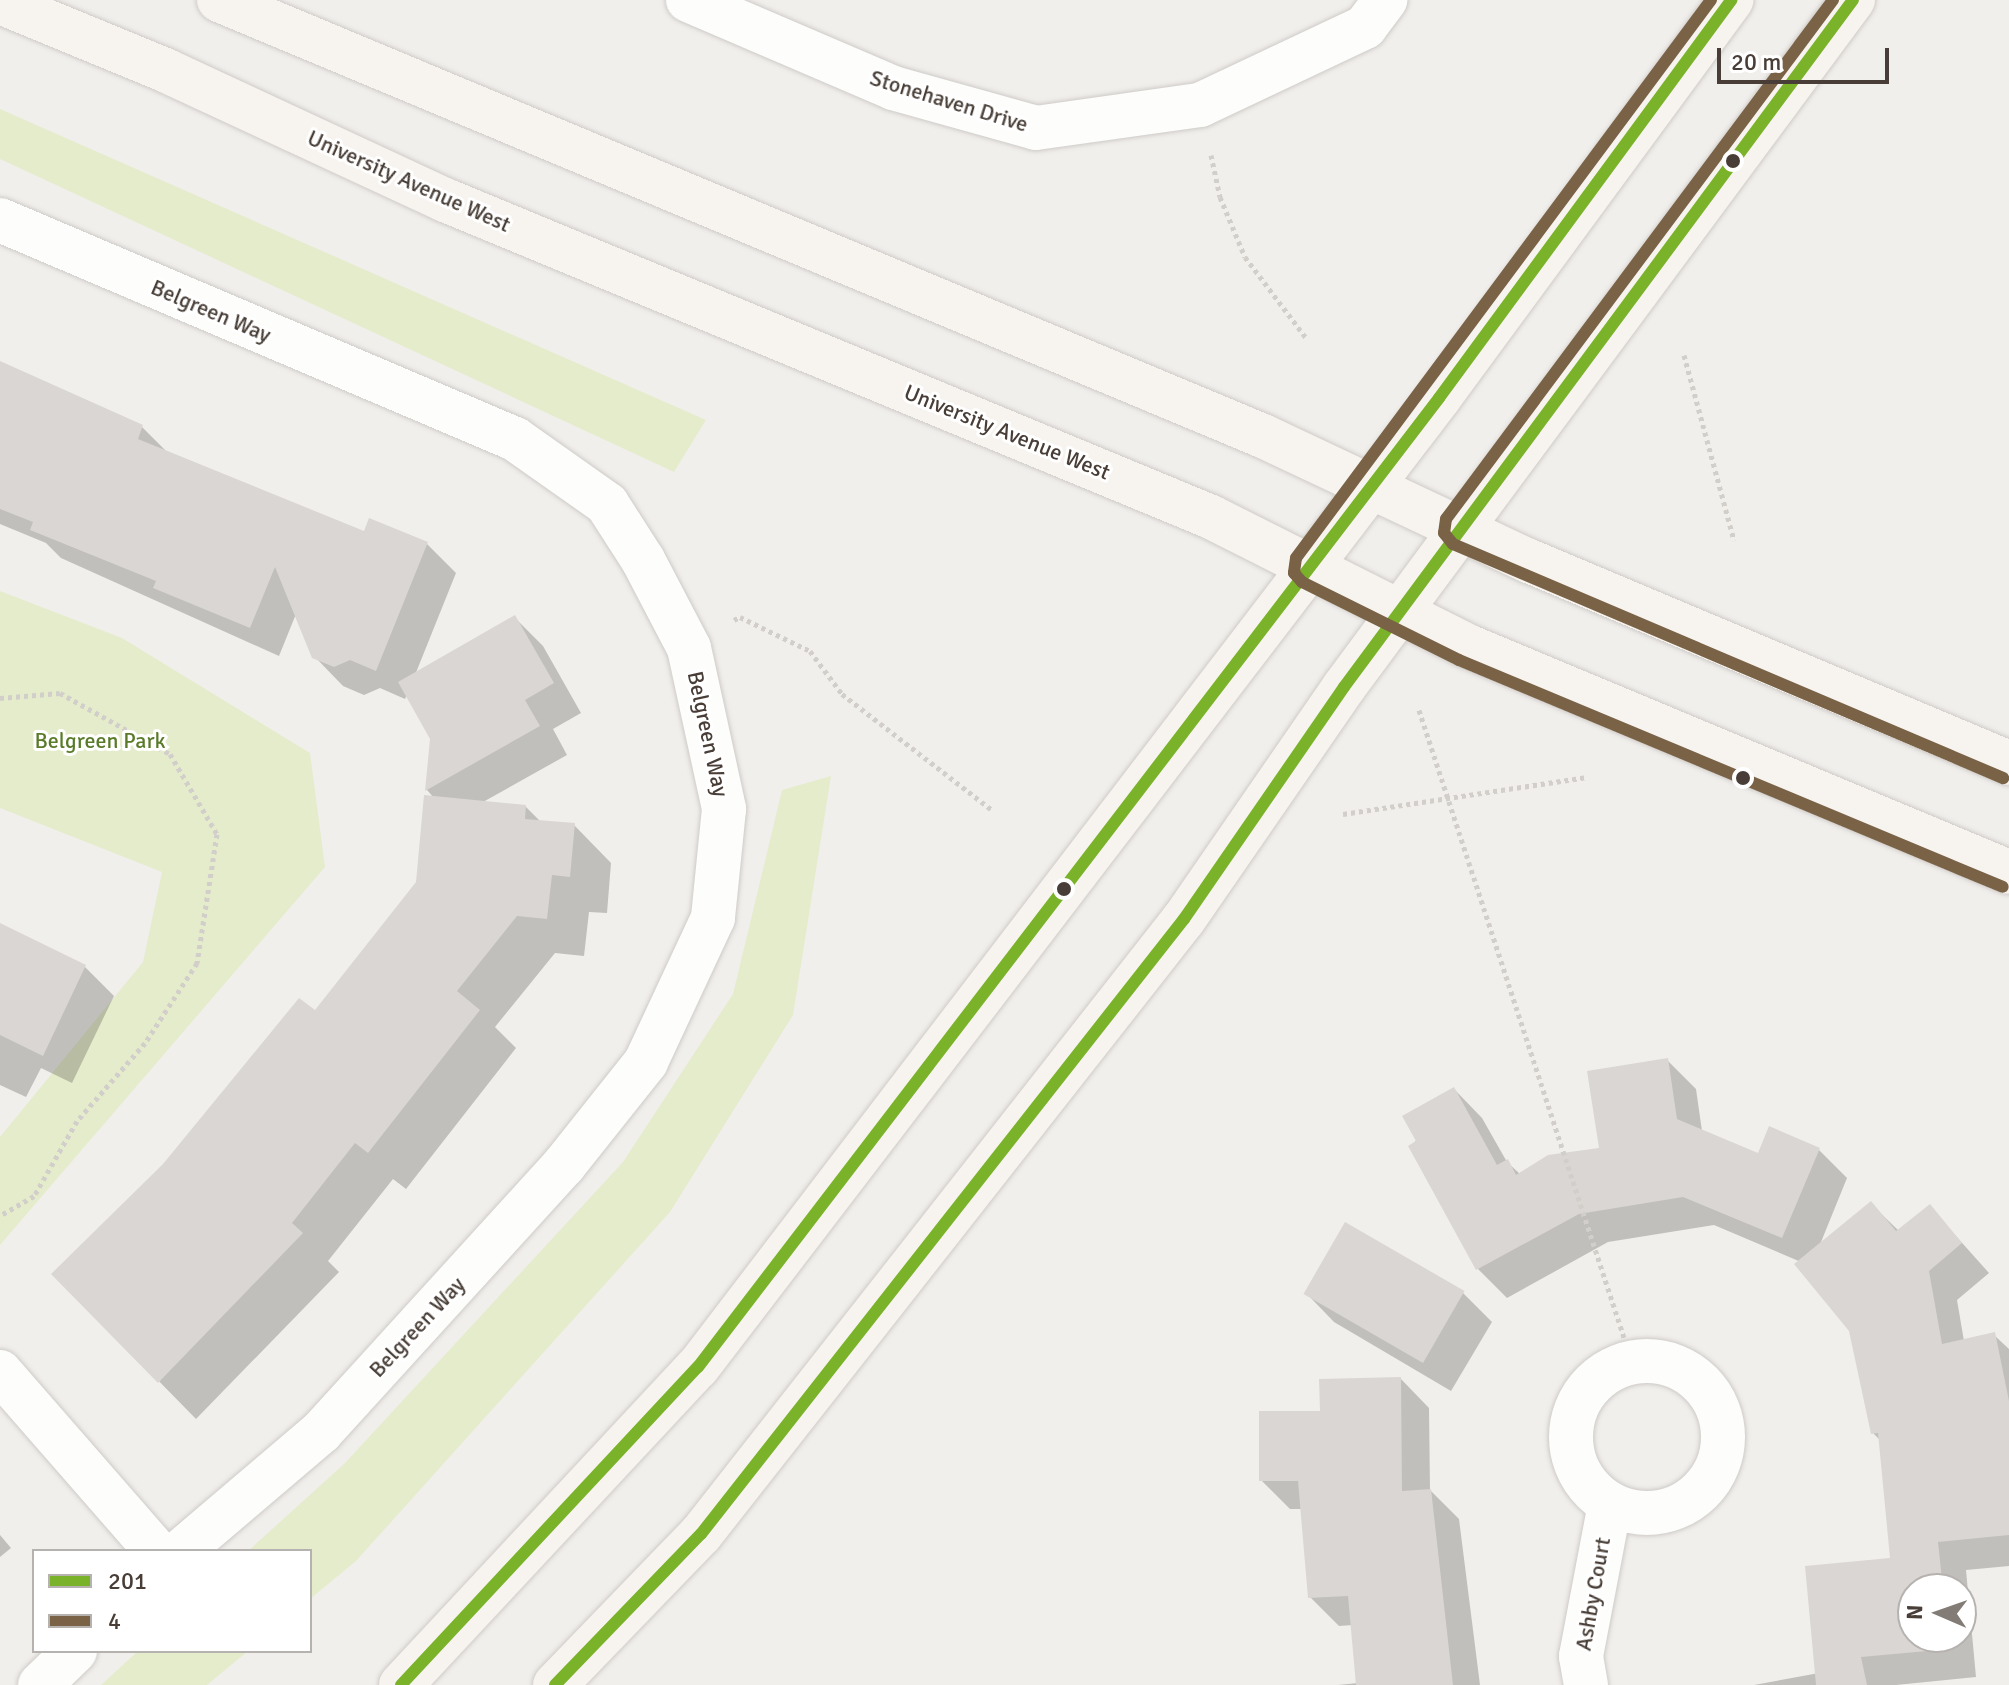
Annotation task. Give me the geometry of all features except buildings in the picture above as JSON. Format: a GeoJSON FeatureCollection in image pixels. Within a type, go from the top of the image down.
{"type":"FeatureCollection","features":[{"type":"Feature","properties":{"kind":"main road"},"geometry":{"type":"LineString","coordinates":[[219,0],[1263,436],[1459,529],[2009,763]]}},
{"type":"Feature","properties":{"kind":"main road"},"geometry":{"type":"LineString","coordinates":[[401,1685],[698,1367],[1309,568],[1369,485],[1439,398],[1731,0]]}},
{"type":"Feature","properties":{"kind":"main road"},"geometry":{"type":"LineString","coordinates":[[555,1685],[701,1534],[821,1387],[1184,919],[1399,611],[1853,0]]}},
{"type":"Feature","properties":{"kind":"main road","name":"University Avenue West"},"geometry":{"type":"LineString","coordinates":[[0,2],[167,71],[445,200],[1211,517],[1465,645],[2009,872]]}},
{"type":"Feature","properties":{"kind":"street","name":"Stonehaven Drive"},"geometry":{"type":"LineString","coordinates":[[688,0],[893,88],[1036,128],[1200,105],[1365,27],[1385,0]]}},
{"type":"Feature","properties":{"kind":"street","name":"Belgreen Way"},"geometry":{"type":"LineString","coordinates":[[0,220],[515,439],[607,504],[643,560],[689,648],[724,809],[713,918],[646,1062],[564,1165],[321,1432],[183,1549]]}},
{"type":"Feature","properties":{"kind":"street","name":"Ashby Court"},"geometry":{"type":"LineString","coordinates":[[1586,1685],[1581,1656],[1610,1504],[1634,1513],[1662,1513],[1687,1503],[1713,1475],[1723,1450],[1724,1429],[1709,1391],[1680,1368],[1654,1361],[1632,1362]]}},
{"type":"Feature","properties":{"kind":"street"},"geometry":{"type":"LineString","coordinates":[[1610,1504],[1582,1478],[1571,1438],[1577,1406],[1592,1385],[1607,1372],[1632,1362]]}},
{"type":"Feature","properties":{"kind":"street"},"geometry":{"type":"LineString","coordinates":[[0,1372],[154,1549]]}},
{"type":"Feature","properties":{"kind":"street"},"geometry":{"type":"LineString","coordinates":[[40,1685],[73,1653]]}},
{"type":"Feature","properties":{"kind":"path"},"geometry":{"type":"LineString","coordinates":[[1200,105],[1220,197],[1245,257],[1307,339]]}},
{"type":"Feature","properties":{"kind":"path"},"geometry":{"type":"LineString","coordinates":[[1684,355],[1734,540]]}},
{"type":"Feature","properties":{"kind":"path"},"geometry":{"type":"LineString","coordinates":[[689,648],[740,617],[810,651],[842,694],[992,810]]}},
{"type":"Feature","properties":{"kind":"path"},"geometry":{"type":"LineString","coordinates":[[0,698],[60,693],[170,754],[217,834],[197,963],[145,1043],[77,1121],[34,1196],[0,1216]]}},
{"type":"Feature","properties":{"kind":"path"},"geometry":{"type":"LineString","coordinates":[[1419,710],[1632,1362]]}},
{"type":"Feature","properties":{"kind":"path"},"geometry":{"type":"LineString","coordinates":[[1343,814],[1587,777]]}},
{"type":"Feature","properties":{"kind":"green space"},"geometry":{"type":"Polygon","coordinates":[[[0,109],[706,420],[674,472],[0,159],[0,109]]]}},
{"type":"Feature","properties":{"kind":"green space","name":"Belgreen Park"},"geometry":{"type":"Polygon","coordinates":[[[0,591],[122,638],[310,753],[325,867],[0,1245],[0,1137],[143,962],[162,872],[0,808],[0,591]]]}},
{"type":"Feature","properties":{"kind":"green space"},"geometry":{"type":"Polygon","coordinates":[[[831,776],[793,1015],[670,1212],[356,1561],[312,1597],[312,1549],[250,1549],[345,1463],[623,1162],[733,994],[782,790],[831,776]]]}},
{"type":"Feature","properties":{"kind":"green space"},"geometry":{"type":"Polygon","coordinates":[[[136,1653],[246,1653],[207,1685],[101,1685],[136,1653]]]}},
{"type":"Feature","properties":{"kind":"transit line","name":"4"},"geometry":{"type":"LineString","coordinates":[[1711,0],[1296,558],[1294,573],[1302,582],[1459,660],[2003,887]]}},
{"type":"Feature","properties":{"kind":"transit line","name":"201"},"geometry":{"type":"LineString","coordinates":[[401,1685],[698,1367],[1439,398],[1731,0]]}},
{"type":"Feature","properties":{"kind":"transit line","name":"4"},"geometry":{"type":"LineString","coordinates":[[1833,0],[1446,519],[1444,533],[1453,544],[2003,778]]}},
{"type":"Feature","properties":{"kind":"transit line","name":"201"},"geometry":{"type":"LineString","coordinates":[[555,1685],[701,1534],[1184,919],[1344,687],[1853,0]]}}]}
